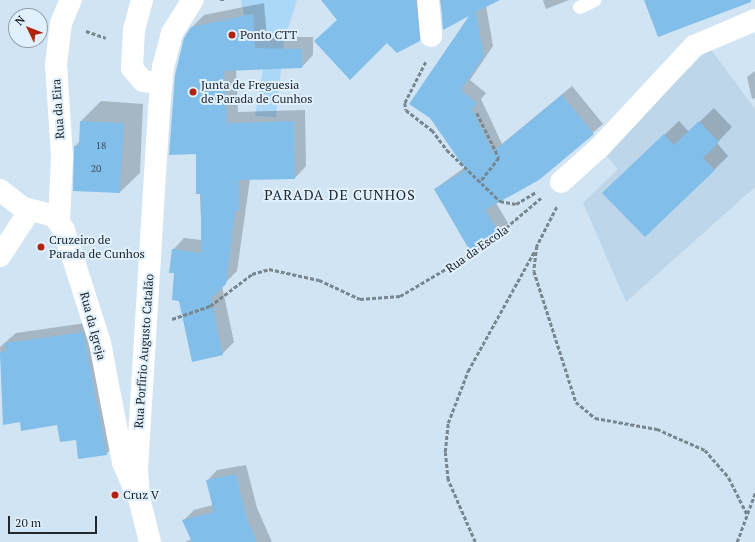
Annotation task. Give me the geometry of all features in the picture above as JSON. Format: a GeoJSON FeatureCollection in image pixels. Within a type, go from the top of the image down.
{"type":"FeatureCollection","features":[{"type":"Feature","properties":{"kind":"street","name":"Rua da Eira"},"geometry":{"type":"LineString","coordinates":[[59,221],[62,157],[56,64],[61,23],[71,0]]}},
{"type":"Feature","properties":{"kind":"street"},"geometry":{"type":"LineString","coordinates":[[142,0],[132,46],[132,68],[137,78],[161,84]]}},
{"type":"Feature","properties":{"kind":"street","name":"Rua Porfírio Augusto Catalão"},"geometry":{"type":"LineString","coordinates":[[150,542],[139,498],[138,444],[161,84],[172,33],[193,0]]}},
{"type":"Feature","properties":{"kind":"street"},"geometry":{"type":"LineString","coordinates":[[428,0],[431,36]]}},
{"type":"Feature","properties":{"kind":"street"},"geometry":{"type":"LineString","coordinates":[[561,182],[601,146],[694,46],[755,20]]}},
{"type":"Feature","properties":{"kind":"street"},"geometry":{"type":"LineString","coordinates":[[0,190],[30,210],[48,213],[59,221]]}},
{"type":"Feature","properties":{"kind":"street"},"geometry":{"type":"LineString","coordinates":[[0,256],[30,210]]}},
{"type":"Feature","properties":{"kind":"street","name":"Rua da Igreja"},"geometry":{"type":"LineString","coordinates":[[59,221],[90,310],[122,457],[139,498]]}},
{"type":"Feature","properties":{"kind":"lane"},"geometry":{"type":"LineString","coordinates":[[579,7],[594,0]]}},
{"type":"Feature","properties":{"kind":"path"},"geometry":{"type":"LineString","coordinates":[[220,0],[226,0]]}},
{"type":"Feature","properties":{"kind":"path"},"geometry":{"type":"LineString","coordinates":[[61,23],[132,46]]}},
{"type":"Feature","properties":{"kind":"path"},"geometry":{"type":"LineString","coordinates":[[427,59],[405,106],[480,182],[500,201],[511,205],[547,185],[561,182],[563,194],[537,246],[468,371],[448,423],[445,452],[448,480],[475,542]]}},
{"type":"Feature","properties":{"kind":"path"},"geometry":{"type":"LineString","coordinates":[[477,113],[499,158],[480,182]]}},
{"type":"Feature","properties":{"kind":"path","name":"Rua da Escola"},"geometry":{"type":"LineString","coordinates":[[146,320],[196,313],[260,270],[269,269],[319,280],[360,299],[400,296],[483,247],[561,182]]}},
{"type":"Feature","properties":{"kind":"path"},"geometry":{"type":"LineString","coordinates":[[537,246],[534,271],[576,402],[595,418],[607,422],[657,429],[705,450],[729,478],[747,514]]}},
{"type":"Feature","properties":{"kind":"path"},"geometry":{"type":"LineString","coordinates":[[738,542],[755,493]]}},
{"type":"Feature","properties":{"kind":"shaded area"},"geometry":{"type":"Polygon","coordinates":[[[241,0],[297,0],[284,41],[276,117],[255,116],[263,69],[262,48],[255,48],[253,14],[244,16],[241,0]]]}},
{"type":"Feature","properties":{"kind":"shaded area"},"geometry":{"type":"Polygon","coordinates":[[[710,48],[755,109],[755,187],[626,302],[583,203],[618,169],[606,155],[613,143],[710,48]]]}},
{"type":"Feature","properties":{"kind":"building"},"geometry":{"type":"Polygon","coordinates":[[[321,0],[416,0],[420,41],[397,53],[387,43],[350,80],[314,41],[337,20],[321,0]]]}},
{"type":"Feature","properties":{"kind":"building"},"geometry":{"type":"Polygon","coordinates":[[[441,0],[500,0],[476,12],[484,56],[461,90],[477,103],[472,109],[493,152],[562,95],[594,134],[539,180],[485,210],[499,233],[470,251],[434,189],[466,170],[430,118],[409,104],[469,16],[443,30],[441,0]]]}},
{"type":"Feature","properties":{"kind":"building"},"geometry":{"type":"Polygon","coordinates":[[[644,0],[751,0],[751,2],[658,37],[644,0]]]}},
{"type":"Feature","properties":{"kind":"building"},"geometry":{"type":"Polygon","coordinates":[[[253,14],[255,48],[302,49],[302,68],[224,71],[227,123],[294,121],[295,179],[239,180],[239,211],[235,211],[226,284],[211,298],[223,355],[192,362],[179,301],[172,300],[174,273],[169,273],[172,249],[201,253],[201,194],[196,194],[196,154],[169,155],[175,75],[184,38],[191,27],[253,14]]]}},
{"type":"Feature","properties":{"kind":"building"},"geometry":{"type":"Polygon","coordinates":[[[80,121],[124,123],[120,193],[73,191],[74,146],[79,146],[80,121]]]}},
{"type":"Feature","properties":{"kind":"building"},"geometry":{"type":"Polygon","coordinates":[[[699,121],[719,142],[703,158],[715,170],[645,237],[602,193],[664,134],[674,145],[699,121]]]}},
{"type":"Feature","properties":{"kind":"building"},"geometry":{"type":"Polygon","coordinates":[[[83,332],[107,455],[78,459],[76,440],[60,442],[57,425],[21,431],[20,422],[3,425],[0,352],[6,351],[5,343],[83,332]]]}},
{"type":"Feature","properties":{"kind":"building"},"geometry":{"type":"Polygon","coordinates":[[[236,474],[247,519],[257,542],[192,542],[182,520],[214,512],[206,480],[236,474]]]}},
{"type":"Feature","properties":{"kind":"place","name":"Ponto CTT"},"geometry":{"type":"Point","coordinates":[232,35]}},
{"type":"Feature","properties":{"kind":"place","name":"Junta de Freguesia de Parada de Cunhos"},"geometry":{"type":"Point","coordinates":[193,92]}},
{"type":"Feature","properties":{"kind":"place","name":"Cruzeiro de Parada de Cunhos"},"geometry":{"type":"Point","coordinates":[41,247]}},
{"type":"Feature","properties":{"kind":"place","name":"Cruz V"},"geometry":{"type":"Point","coordinates":[115,495]}},
{"type":"Feature","properties":{"kind":"district","name":"PARADA DE CUNHOS"},"geometry":{"type":"Point","coordinates":[340,195]}}]}
